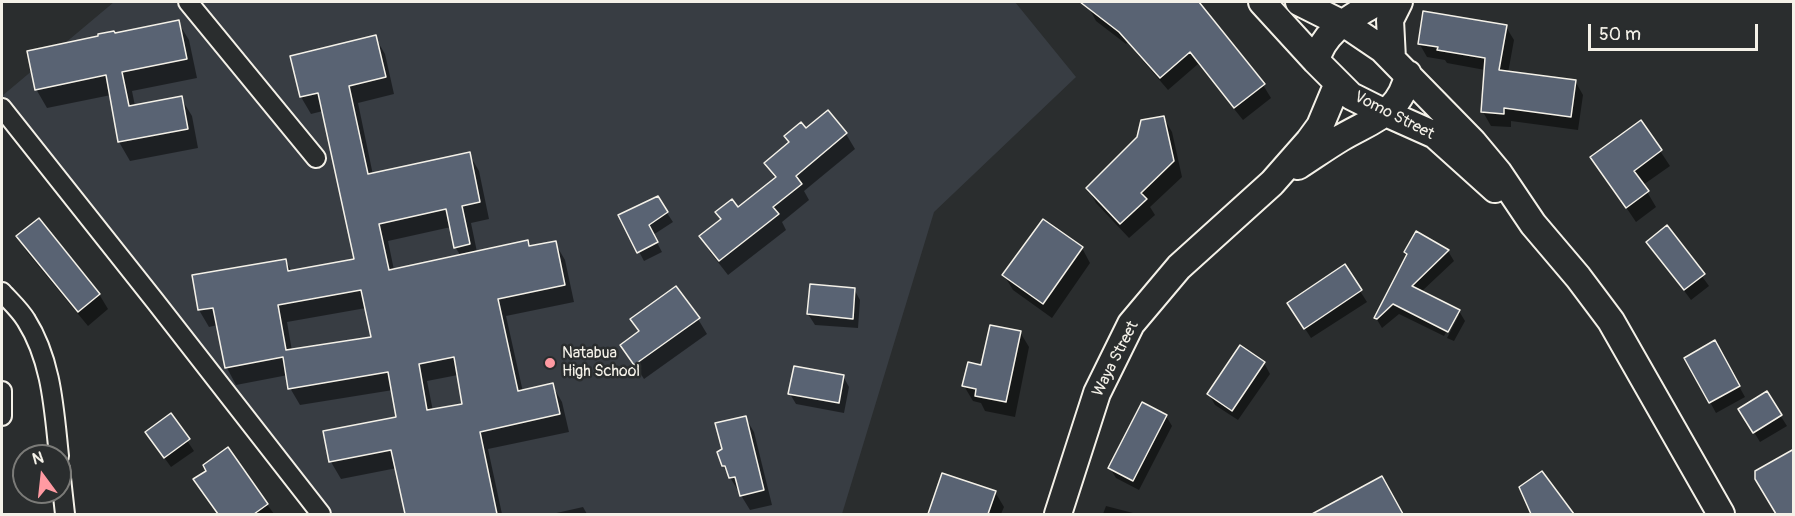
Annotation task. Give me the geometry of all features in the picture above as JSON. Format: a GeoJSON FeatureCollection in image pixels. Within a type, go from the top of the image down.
{"type":"FeatureCollection","features":[{"type":"Feature","properties":{"kind":"main road","name":"Vomo Street"},"geometry":{"type":"LineString","coordinates":[[1262,2],[1338,83],[1362,102],[1435,135],[1533,224]]}},
{"type":"Feature","properties":{"kind":"main road","name":"Vomo Street"},"geometry":{"type":"LineString","coordinates":[[1299,2],[1369,38],[1400,66],[1473,142],[1498,172],[1533,224],[1578,277],[1611,321],[1721,514]]}},
{"type":"Feature","properties":{"kind":"main road"},"geometry":{"type":"LineString","coordinates":[[1316,61],[1323,42],[1342,23],[1377,2]]}},
{"type":"Feature","properties":{"kind":"main road"},"geometry":{"type":"LineString","coordinates":[[1386,113],[1401,95],[1400,66],[1390,20],[1399,2]]}},
{"type":"Feature","properties":{"kind":"main road","name":"Waya Street"},"geometry":{"type":"LineString","coordinates":[[1058,514],[1097,393],[1131,324],[1179,267],[1272,183],[1320,126],[1338,83]]}},
{"type":"Feature","properties":{"kind":"main road","name":"Waya Street"},"geometry":{"type":"LineString","coordinates":[[1272,183],[1340,139],[1386,113]]}},
{"type":"Feature","properties":{"kind":"street"},"geometry":{"type":"LineString","coordinates":[[188,2],[316,158]]}},
{"type":"Feature","properties":{"kind":"street"},"geometry":{"type":"LineString","coordinates":[[2,108],[321,514]]}},
{"type":"Feature","properties":{"kind":"street"},"geometry":{"type":"LineString","coordinates":[[2,292],[26,319],[42,351],[52,394],[58,444]]}},
{"type":"Feature","properties":{"kind":"street"},"geometry":{"type":"LineString","coordinates":[[2,391],[2,416]]}},
{"type":"Feature","properties":{"kind":"shaded area","name":"Natabua High School"},"geometry":{"type":"Polygon","coordinates":[[[114,2],[1015,2],[1076,77],[934,212],[842,514],[330,514],[2,96],[114,2]]]}},
{"type":"Feature","properties":{"kind":"building"},"geometry":{"type":"Polygon","coordinates":[[[1080,2],[1199,2],[1265,84],[1234,108],[1190,52],[1160,78],[1119,32],[1080,2]]]}},
{"type":"Feature","properties":{"kind":"building"},"geometry":{"type":"Polygon","coordinates":[[[1423,11],[1507,25],[1499,70],[1576,80],[1571,117],[1504,108],[1504,114],[1481,112],[1485,58],[1437,50],[1438,47],[1418,44],[1423,11]]]}},
{"type":"Feature","properties":{"kind":"building"},"geometry":{"type":"Polygon","coordinates":[[[179,20],[187,59],[122,72],[129,106],[182,96],[188,129],[118,142],[106,75],[35,90],[27,51],[98,36],[98,34],[114,31],[115,33],[179,20]]]}},
{"type":"Feature","properties":{"kind":"building"},"geometry":{"type":"Polygon","coordinates":[[[376,35],[386,77],[349,86],[368,174],[470,152],[480,202],[462,206],[470,244],[454,248],[446,209],[379,224],[389,270],[528,240],[529,246],[556,241],[565,285],[498,299],[518,391],[553,383],[560,414],[480,432],[497,514],[405,514],[391,450],[329,462],[323,431],[396,417],[388,372],[288,389],[283,357],[225,368],[213,308],[198,310],[192,275],[286,259],[288,271],[354,259],[318,93],[300,97],[290,56],[376,35]],[[361,290],[278,305],[286,350],[371,337],[361,290]],[[454,357],[419,364],[427,410],[462,404],[454,357]]]}},
{"type":"Feature","properties":{"kind":"building"},"geometry":{"type":"Polygon","coordinates":[[[828,110],[847,133],[796,176],[802,184],[773,207],[779,214],[719,261],[699,236],[721,219],[715,212],[732,199],[738,207],[776,177],[764,163],[789,142],[784,136],[801,122],[806,128],[828,110]]]}},
{"type":"Feature","properties":{"kind":"building"},"geometry":{"type":"Polygon","coordinates":[[[1164,116],[1174,161],[1141,193],[1147,199],[1120,224],[1086,188],[1137,137],[1141,120],[1164,116]]]}},
{"type":"Feature","properties":{"kind":"building"},"geometry":{"type":"Polygon","coordinates":[[[1641,120],[1662,150],[1634,171],[1649,191],[1626,208],[1590,157],[1641,120]]]}},
{"type":"Feature","properties":{"kind":"building"},"geometry":{"type":"Polygon","coordinates":[[[658,196],[668,212],[649,225],[658,242],[637,253],[618,215],[658,196]]]}},
{"type":"Feature","properties":{"kind":"building"},"geometry":{"type":"Polygon","coordinates":[[[39,218],[100,294],[78,312],[16,236],[39,218]]]}},
{"type":"Feature","properties":{"kind":"building"},"geometry":{"type":"Polygon","coordinates":[[[1043,219],[1083,247],[1043,304],[1002,275],[1043,219]]]}},
{"type":"Feature","properties":{"kind":"building"},"geometry":{"type":"Polygon","coordinates":[[[1667,225],[1705,274],[1684,290],[1646,242],[1667,225]]]}},
{"type":"Feature","properties":{"kind":"building"},"geometry":{"type":"Polygon","coordinates":[[[1416,231],[1449,250],[1412,286],[1460,310],[1448,332],[1393,304],[1377,319],[1374,318],[1407,254],[1404,252],[1416,231]]]}},
{"type":"Feature","properties":{"kind":"building"},"geometry":{"type":"Polygon","coordinates":[[[1345,264],[1362,290],[1304,329],[1287,303],[1345,264]]]}},
{"type":"Feature","properties":{"kind":"building"},"geometry":{"type":"Polygon","coordinates":[[[810,284],[855,288],[853,319],[807,314],[810,284]]]}},
{"type":"Feature","properties":{"kind":"building"},"geometry":{"type":"Polygon","coordinates":[[[676,286],[700,318],[634,365],[620,345],[639,331],[630,319],[676,286]]]}},
{"type":"Feature","properties":{"kind":"building"},"geometry":{"type":"Polygon","coordinates":[[[990,325],[1021,331],[1006,402],[975,396],[976,389],[962,386],[968,362],[981,365],[990,325]]]}},
{"type":"Feature","properties":{"kind":"building"},"geometry":{"type":"Polygon","coordinates":[[[1715,340],[1740,386],[1709,403],[1684,358],[1715,340]]]}},
{"type":"Feature","properties":{"kind":"building"},"geometry":{"type":"Polygon","coordinates":[[[1240,345],[1265,362],[1232,411],[1207,394],[1240,345]]]}},
{"type":"Feature","properties":{"kind":"building"},"geometry":{"type":"Polygon","coordinates":[[[794,366],[844,375],[839,403],[788,394],[794,366]]]}},
{"type":"Feature","properties":{"kind":"building"},"geometry":{"type":"Polygon","coordinates":[[[1767,391],[1782,415],[1753,433],[1738,409],[1767,391]]]}},
{"type":"Feature","properties":{"kind":"building"},"geometry":{"type":"Polygon","coordinates":[[[1142,402],[1167,415],[1133,481],[1108,468],[1142,402]]]}},
{"type":"Feature","properties":{"kind":"building"},"geometry":{"type":"Polygon","coordinates":[[[171,413],[190,439],[164,458],[145,432],[171,413]]]}},
{"type":"Feature","properties":{"kind":"building"},"geometry":{"type":"Polygon","coordinates":[[[746,416],[764,490],[740,496],[735,477],[729,478],[717,452],[722,449],[715,423],[746,416]]]}},
{"type":"Feature","properties":{"kind":"building"},"geometry":{"type":"Polygon","coordinates":[[[228,447],[268,504],[254,514],[218,514],[193,479],[206,471],[203,465],[228,447]]]}},
{"type":"Feature","properties":{"kind":"building"},"geometry":{"type":"Polygon","coordinates":[[[1794,449],[1794,514],[1776,514],[1755,479],[1755,471],[1794,449]]]}},
{"type":"Feature","properties":{"kind":"building"},"geometry":{"type":"Polygon","coordinates":[[[1542,471],[1574,514],[1531,514],[1519,487],[1542,471]]]}},
{"type":"Feature","properties":{"kind":"building"},"geometry":{"type":"Polygon","coordinates":[[[942,473],[996,491],[988,514],[928,514],[942,473]]]}},
{"type":"Feature","properties":{"kind":"building"},"geometry":{"type":"Polygon","coordinates":[[[1382,476],[1403,514],[1312,514],[1382,476]]]}},
{"type":"Feature","properties":{"kind":"place","name":"Natabua High School"},"geometry":{"type":"Point","coordinates":[550,363]}}]}
